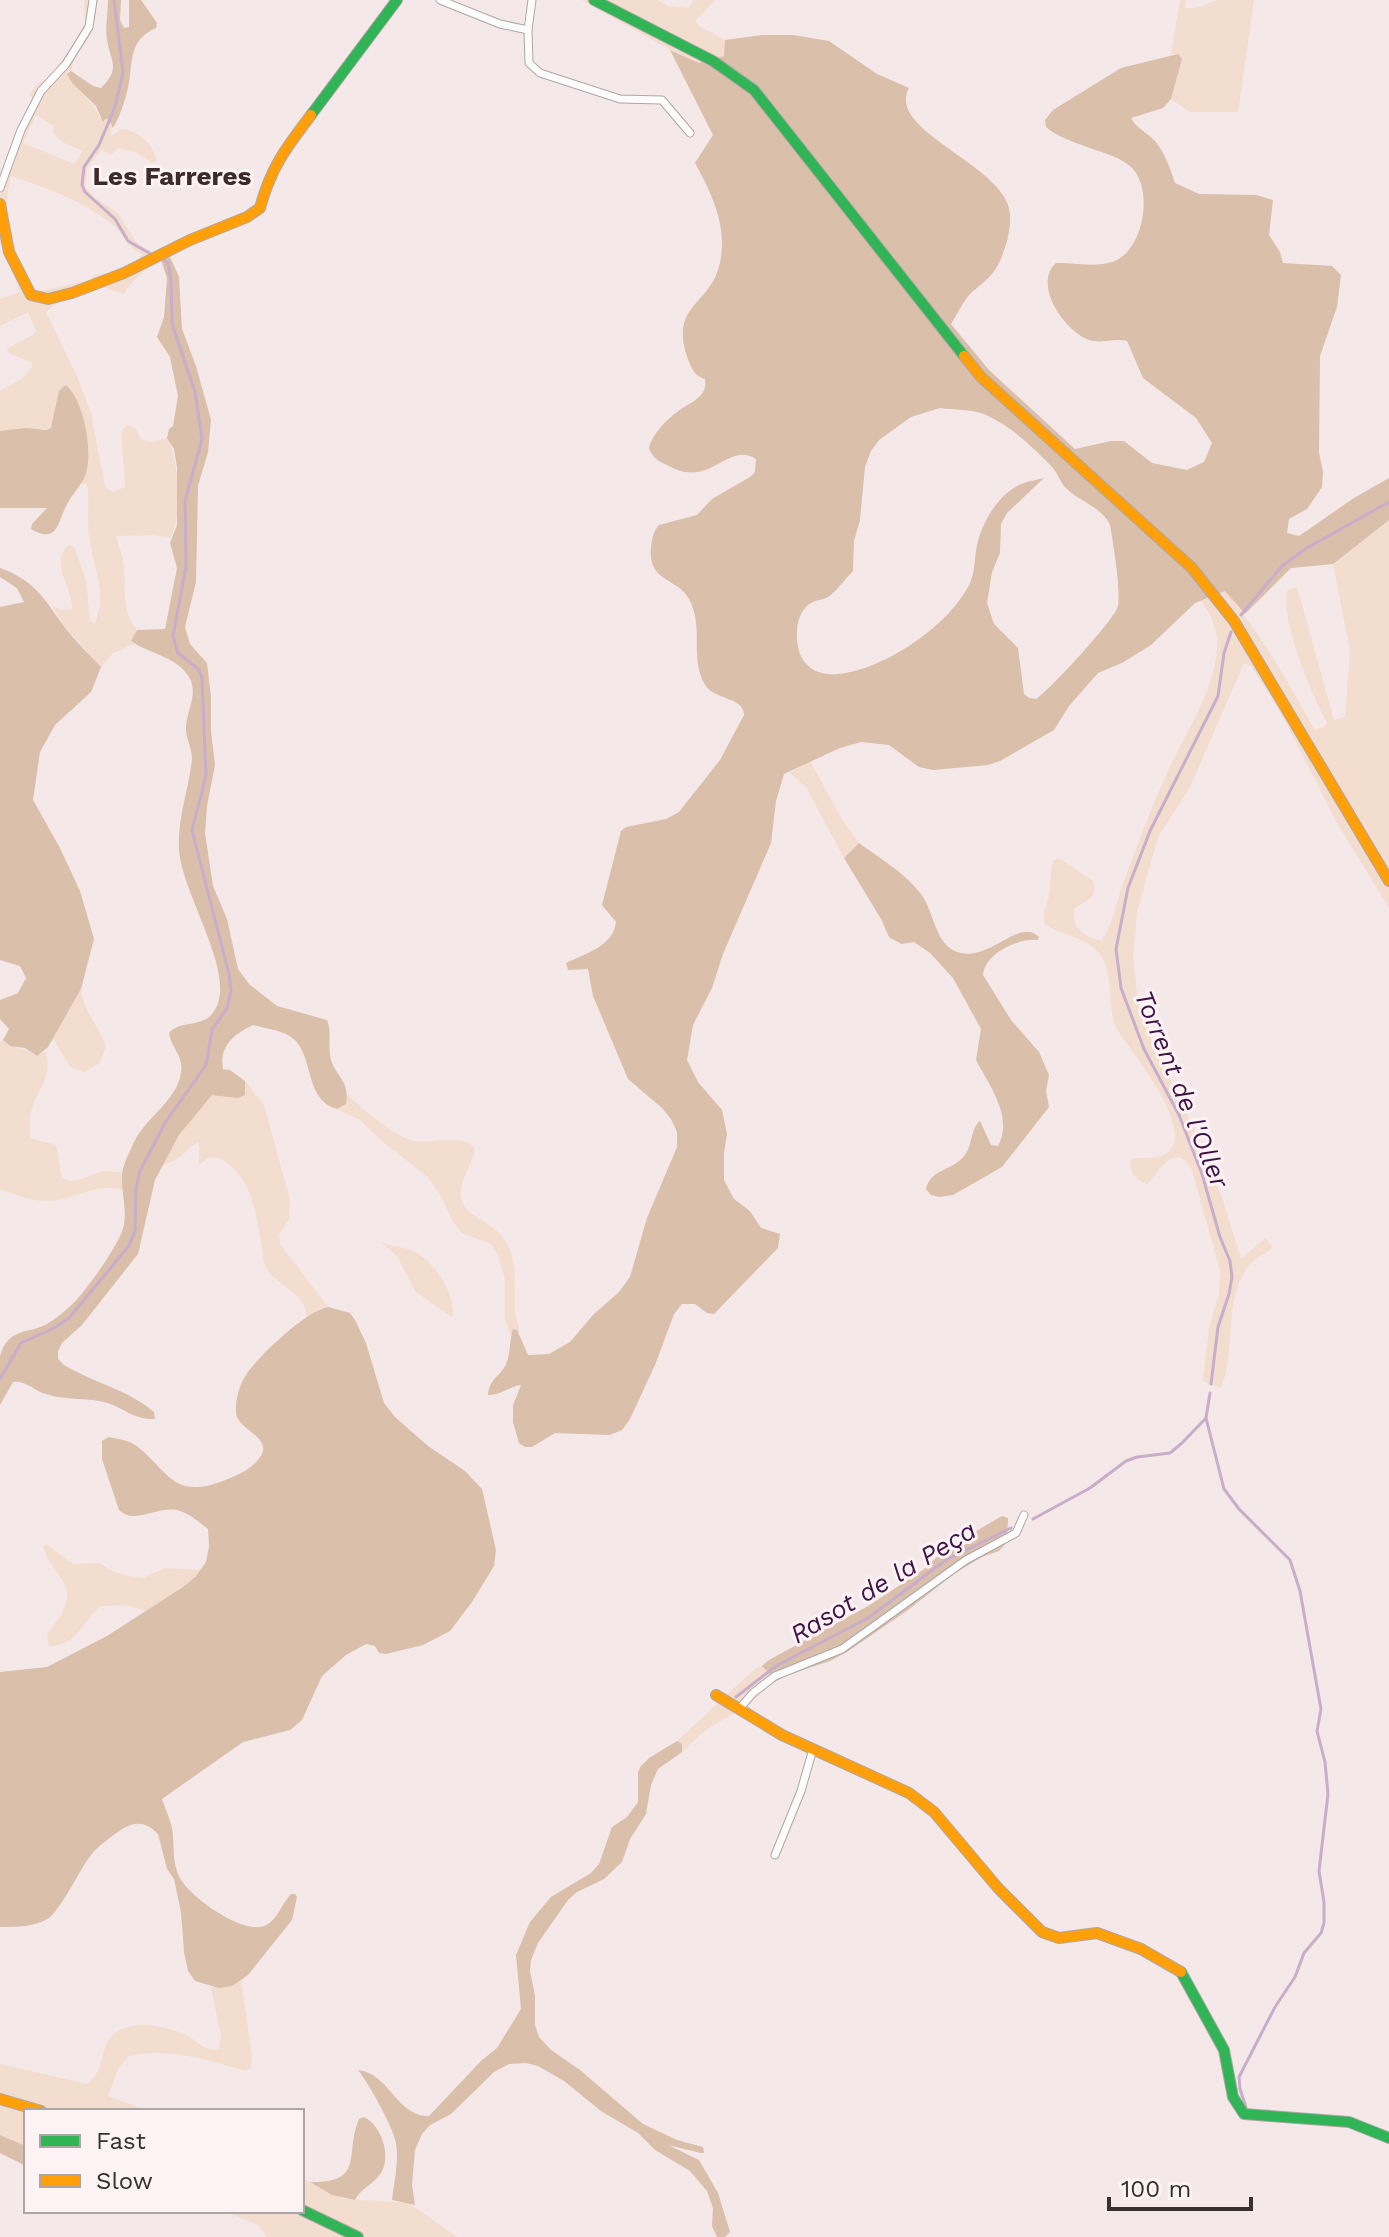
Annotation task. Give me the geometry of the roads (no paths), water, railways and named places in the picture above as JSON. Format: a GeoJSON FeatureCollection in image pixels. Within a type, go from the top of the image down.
{"type":"FeatureCollection","features":[{"type":"Feature","properties":{"kind":"main road"},"geometry":{"type":"LineString","coordinates":[[0,204],[4,239],[14,270],[31,295],[48,299],[124,273],[190,240],[247,217],[260,208],[268,178],[283,152],[397,0]]}},
{"type":"Feature","properties":{"kind":"main road"},"geometry":{"type":"LineString","coordinates":[[594,0],[713,61],[754,90],[981,377],[1199,575],[1234,621],[1389,881]]}},
{"type":"Feature","properties":{"kind":"main road"},"geometry":{"type":"LineString","coordinates":[[716,1695],[782,1735],[909,1793],[934,1812],[998,1888],[1042,1932],[1059,1938],[1097,1933],[1141,1949],[1180,1970],[1192,1996],[1218,2034],[1233,2097],[1244,2114],[1349,2122],[1389,2138]]}},
{"type":"Feature","properties":{"kind":"main road"},"geometry":{"type":"LineString","coordinates":[[0,2099],[34,2109]]}},
{"type":"Feature","properties":{"kind":"main road"},"geometry":{"type":"LineString","coordinates":[[304,2211],[358,2237]]}},
{"type":"Feature","properties":{"kind":"street"},"geometry":{"type":"LineString","coordinates":[[0,188],[21,130],[41,91],[66,64],[89,27],[93,0]]}},
{"type":"Feature","properties":{"kind":"street"},"geometry":{"type":"LineString","coordinates":[[440,0],[500,24],[528,30]]}},
{"type":"Feature","properties":{"kind":"street"},"geometry":{"type":"LineString","coordinates":[[532,0],[528,30],[529,63],[540,73],[620,99],[662,100],[690,133]]}},
{"type":"Feature","properties":{"kind":"street"},"geometry":{"type":"LineString","coordinates":[[740,1708],[775,1676],[842,1649],[966,1560],[1016,1533],[1024,1515]]}},
{"type":"Feature","properties":{"kind":"street"},"geometry":{"type":"LineString","coordinates":[[775,1855],[801,1791],[813,1749]]}},
{"type":"Feature","properties":{"kind":"waterway"},"geometry":{"type":"LineString","coordinates":[[114,0],[123,72],[115,107],[99,145],[84,167],[82,185],[85,192],[115,219],[128,241],[151,254]]}},
{"type":"Feature","properties":{"kind":"waterway"},"geometry":{"type":"LineString","coordinates":[[0,1379],[21,1343],[69,1318],[128,1247],[135,1232],[136,1188],[140,1171],[165,1123],[206,1065],[212,1030],[227,1008],[231,991],[192,830],[206,776],[202,678],[198,669],[178,653],[173,636],[186,567],[185,501],[202,439],[195,392],[172,324],[168,263],[162,259]]}},
{"type":"Feature","properties":{"kind":"waterway","name":"Torrent de l'Oller"},"geometry":{"type":"LineString","coordinates":[[1241,615],[1282,566],[1307,548],[1389,502]]}},
{"type":"Feature","properties":{"kind":"waterway","name":"Torrent de l'Oller"},"geometry":{"type":"LineString","coordinates":[[1211,1384],[1218,1327],[1232,1277],[1230,1261],[1179,1115],[1144,1049],[1121,988],[1116,949],[1128,888],[1150,831],[1218,696],[1224,653],[1231,632]]}},
{"type":"Feature","properties":{"kind":"waterway"},"geometry":{"type":"LineString","coordinates":[[1210,1393],[1206,1418],[1224,1489],[1239,1509],[1290,1560],[1300,1591],[1321,1709],[1317,1731],[1325,1762],[1328,1794],[1319,1871],[1324,1923],[1321,1933],[1304,1953],[1295,1977],[1275,2007],[1239,2077],[1246,2107]]}},
{"type":"Feature","properties":{"kind":"waterway","name":"Rasot de la Peça"},"geometry":{"type":"LineString","coordinates":[[1033,1519],[1090,1488],[1126,1461],[1170,1453],[1206,1418]]}},
{"type":"Feature","properties":{"kind":"waterway","name":"Rasot de la Peça"},"geometry":{"type":"LineString","coordinates":[[736,1697],[776,1666],[868,1618],[946,1560],[1011,1528]]}},
{"type":"Feature","properties":{"kind":"district","name":"Les Farreres"},"geometry":{"type":"Point","coordinates":[172,176]}}]}
